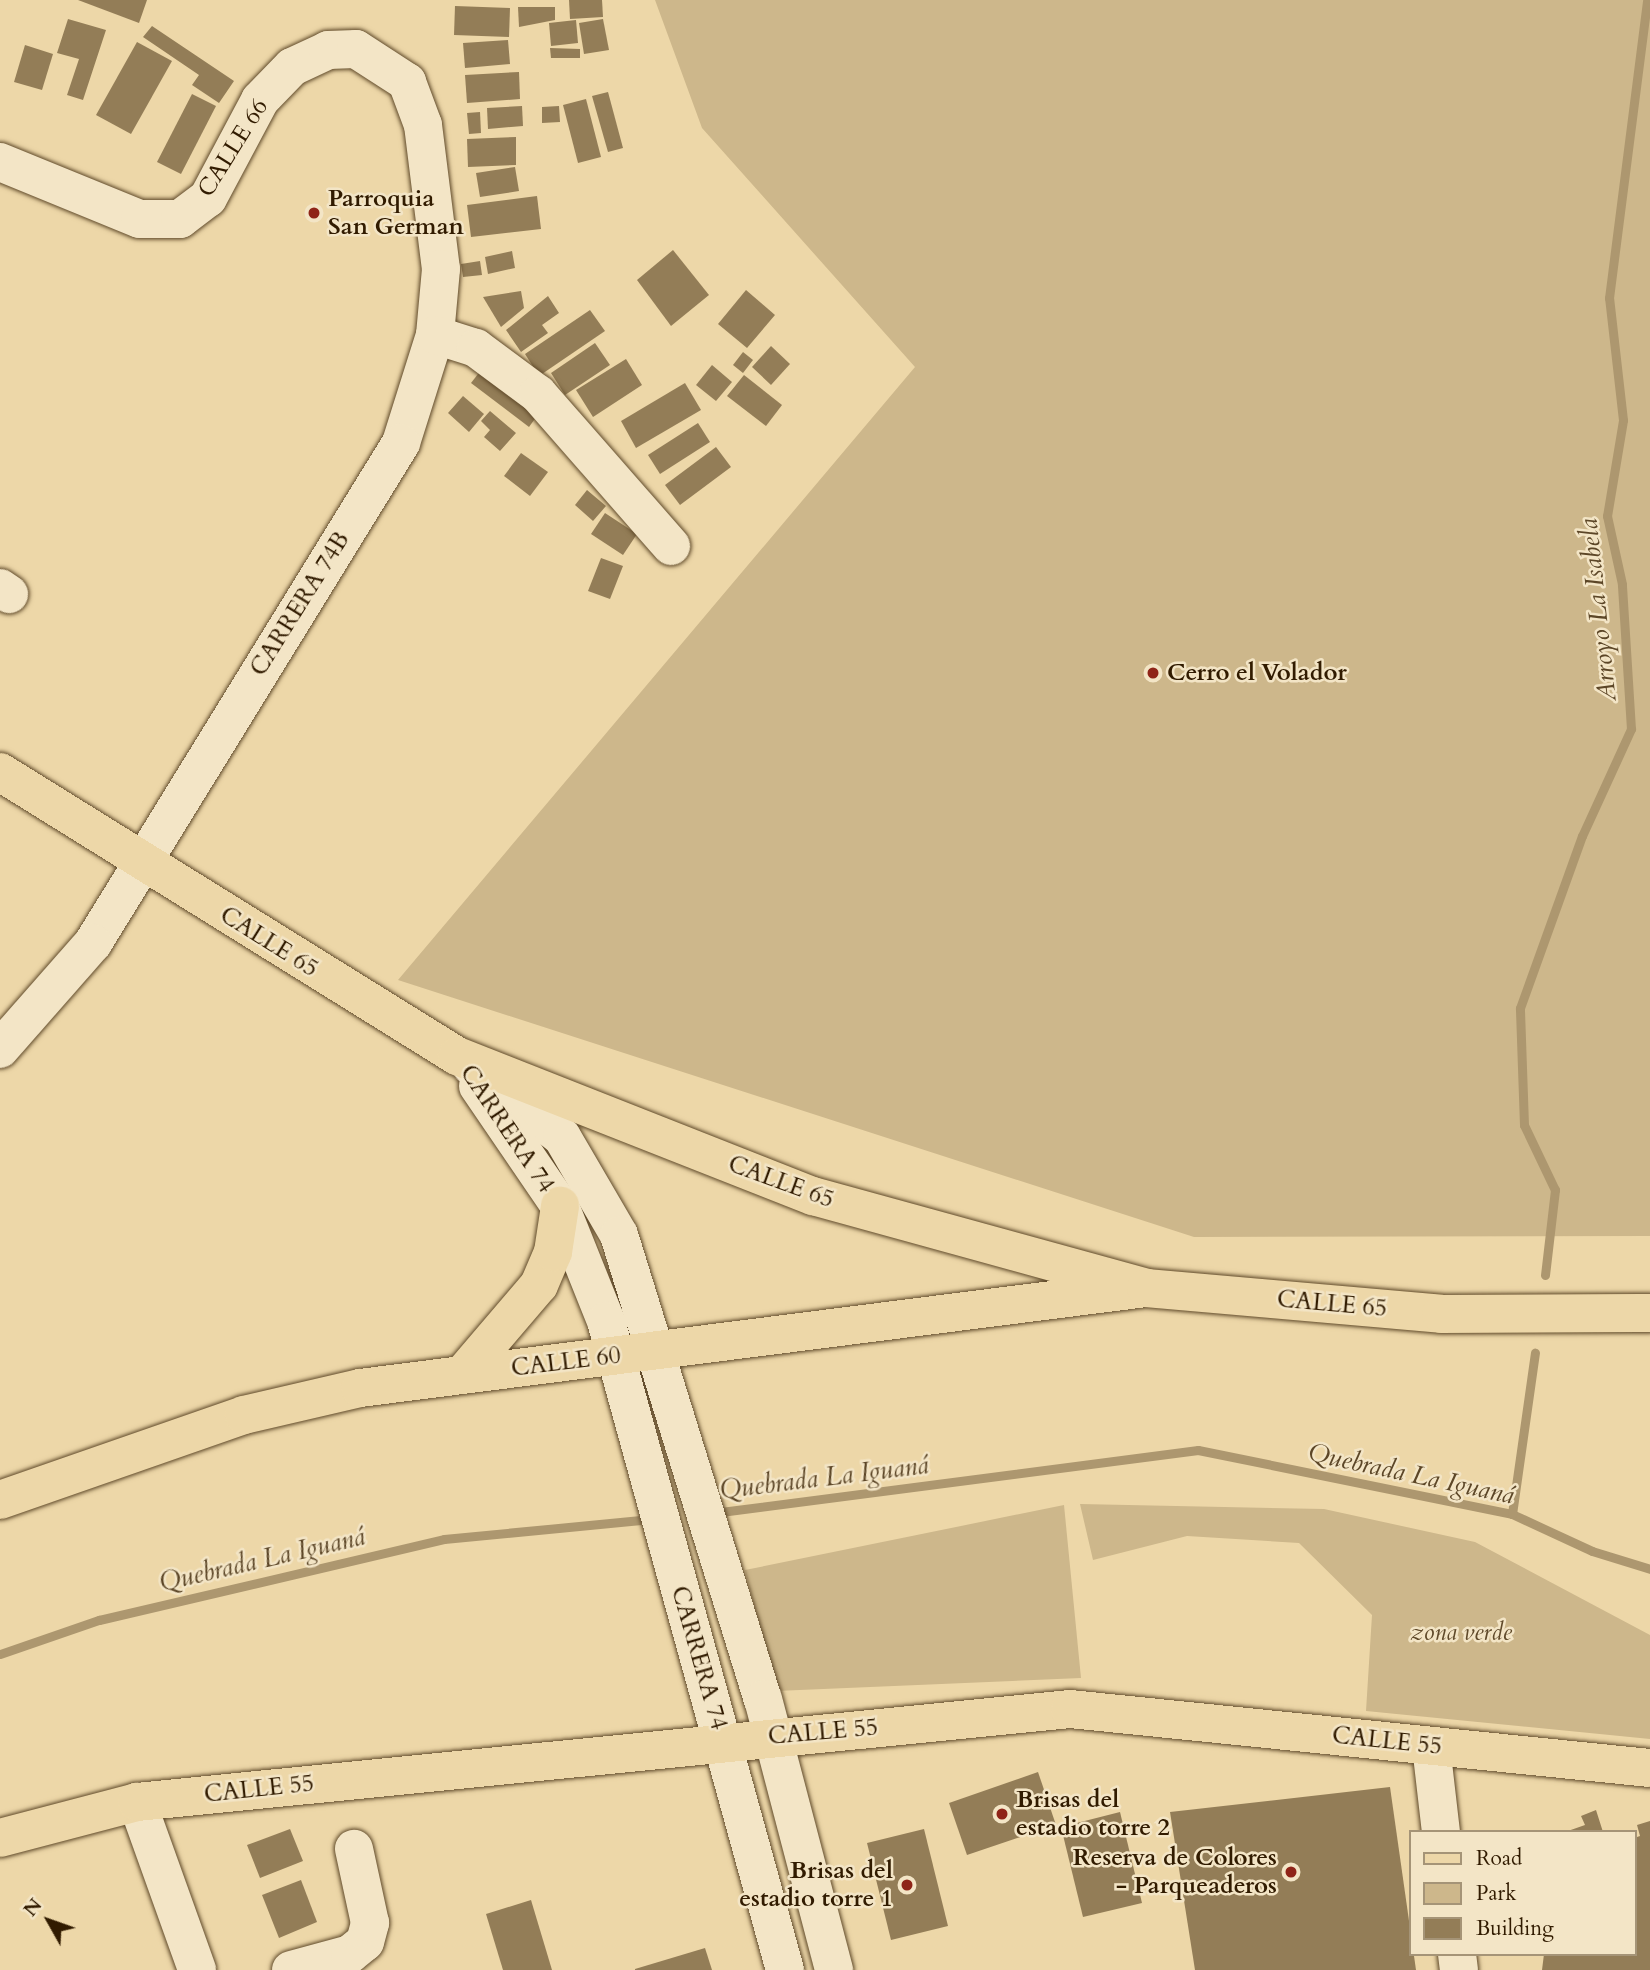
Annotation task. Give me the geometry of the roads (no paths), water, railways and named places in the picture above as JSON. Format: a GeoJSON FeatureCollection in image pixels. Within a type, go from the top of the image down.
{"type":"FeatureCollection","features":[{"type":"Feature","properties":{"kind":"main road","name":"CALLE 65"},"geometry":{"type":"LineString","coordinates":[[0,772],[141,863],[457,1056],[813,1196],[1146,1288],[1441,1314],[1650,1313]]}},
{"type":"Feature","properties":{"kind":"main road"},"geometry":{"type":"LineString","coordinates":[[462,1375],[539,1285],[553,1252],[560,1206]]}},
{"type":"Feature","properties":{"kind":"main road","name":"CALLE 60"},"geometry":{"type":"LineString","coordinates":[[0,1500],[244,1415],[360,1388],[1146,1288]]}},
{"type":"Feature","properties":{"kind":"main road","name":"CALLE 55"},"geometry":{"type":"LineString","coordinates":[[0,1838],[136,1802],[773,1736],[1070,1709],[1650,1768]]}},
{"type":"Feature","properties":{"kind":"street","name":"CALLE 66"},"geometry":{"type":"LineString","coordinates":[[0,162],[139,219],[180,219],[208,198],[260,100],[292,67],[328,50],[356,49],[382,61]]}},
{"type":"Feature","properties":{"kind":"street","name":"CARRERA 74B"},"geometry":{"type":"LineString","coordinates":[[0,1049],[93,943],[401,443],[435,335],[440,270],[423,125],[407,82],[382,61]]}},
{"type":"Feature","properties":{"kind":"street"},"geometry":{"type":"LineString","coordinates":[[435,335],[476,348],[538,394],[671,546]]}},
{"type":"Feature","properties":{"kind":"street","name":"CARRERA 74"},"geometry":{"type":"LineString","coordinates":[[457,1056],[560,1206],[615,1356],[785,1970]]}},
{"type":"Feature","properties":{"kind":"street","name":"CARRERA 74"},"geometry":{"type":"LineString","coordinates":[[457,1056],[562,1137],[619,1235],[658,1350],[773,1736],[834,1970]]}},
{"type":"Feature","properties":{"kind":"street"},"geometry":{"type":"LineString","coordinates":[[1430,1746],[1441,1830]]}},
{"type":"Feature","properties":{"kind":"street"},"geometry":{"type":"LineString","coordinates":[[136,1802],[197,1970]]}},
{"type":"Feature","properties":{"kind":"street"},"geometry":{"type":"LineString","coordinates":[[291,1970],[350,1954],[365,1942],[370,1923],[354,1849]]}},
{"type":"Feature","properties":{"kind":"waterway","name":"Arroyo La Isabela"},"geometry":{"type":"LineString","coordinates":[[1545,1275],[1555,1190],[1524,1125],[1520,1008],[1582,836],[1631,729],[1622,584],[1607,516],[1623,420],[1609,298],[1647,0]]}},
{"type":"Feature","properties":{"kind":"waterway","name":"Arroyo La Isabela"},"geometry":{"type":"LineString","coordinates":[[1512,1514],[1535,1353]]}},
{"type":"Feature","properties":{"kind":"waterway","name":"Quebrada La Iguaná"},"geometry":{"type":"LineString","coordinates":[[713,1513],[1198,1450],[1512,1514],[1592,1551],[1650,1569]]}},
{"type":"Feature","properties":{"kind":"waterway","name":"Quebrada La Iguaná"},"geometry":{"type":"LineString","coordinates":[[0,1654],[99,1620],[444,1539],[651,1519]]}},
{"type":"Feature","properties":{"kind":"place","name":"Parroquia San German"},"geometry":{"type":"Point","coordinates":[314,213]}},
{"type":"Feature","properties":{"kind":"place","name":"Cerro el Volador"},"geometry":{"type":"Point","coordinates":[1153,673]}},
{"type":"Feature","properties":{"kind":"place","name":"Brisas del estadio torre 2"},"geometry":{"type":"Point","coordinates":[1002,1814]}},
{"type":"Feature","properties":{"kind":"place","name":"Reserva de Colores - Parqueaderos"},"geometry":{"type":"Point","coordinates":[1291,1872]}},
{"type":"Feature","properties":{"kind":"place","name":"Brisas del estadio torre 1"},"geometry":{"type":"Point","coordinates":[907,1885]}},
{"type":"Feature","properties":{"kind":"park label","name":"zona verde"},"geometry":{"type":"Point","coordinates":[1461,1633]}}]}
